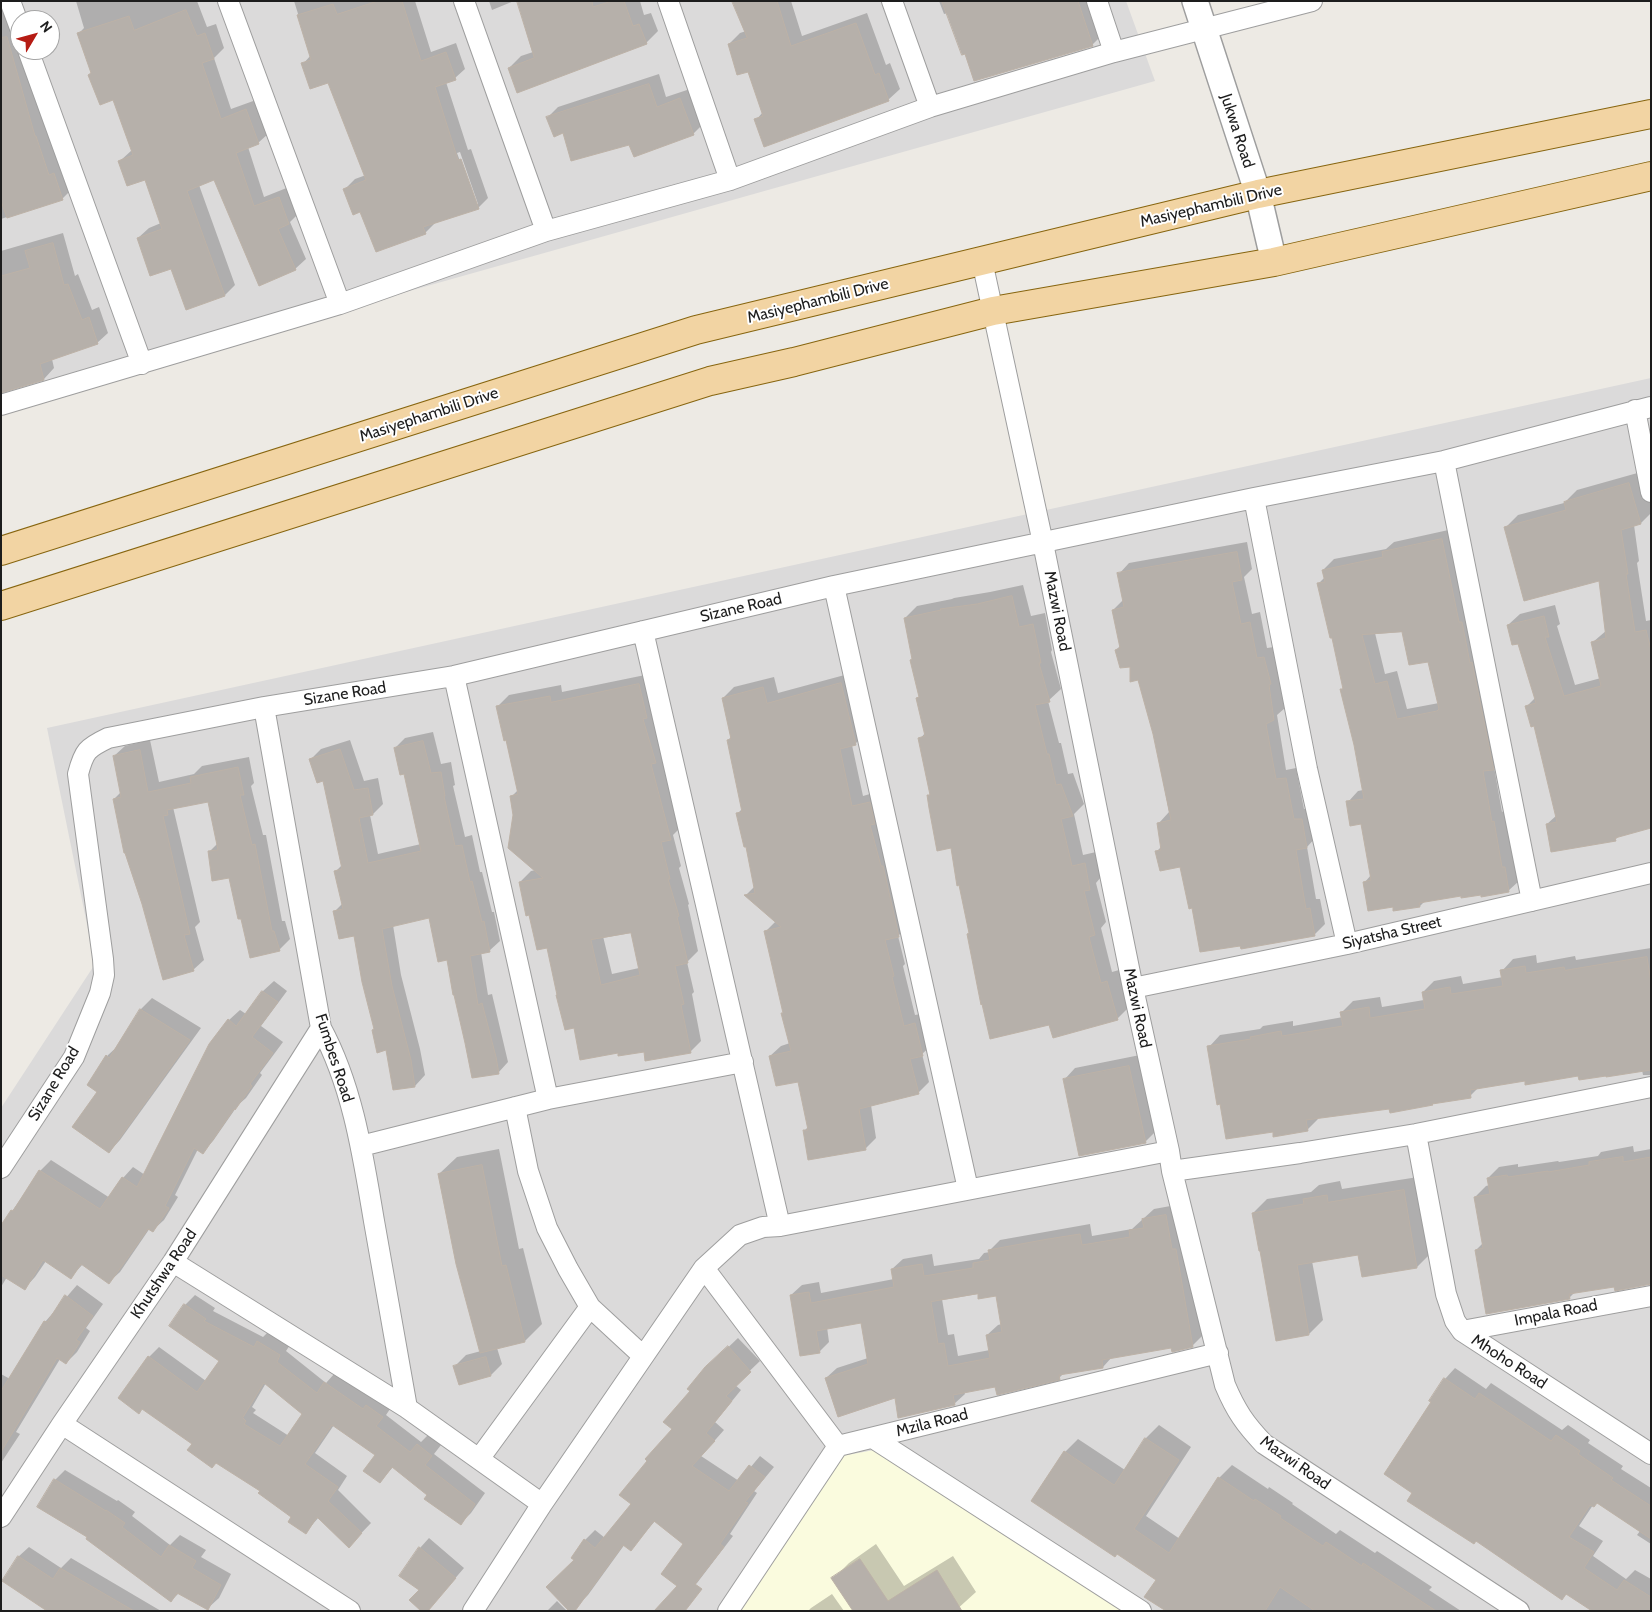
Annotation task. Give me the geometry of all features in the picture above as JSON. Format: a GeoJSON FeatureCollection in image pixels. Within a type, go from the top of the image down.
{"type":"FeatureCollection","features":[{"type":"Feature","properties":{"kind":"main road","name":"Masiyephambili Drive"},"geometry":{"type":"LineString","coordinates":[[1,550],[696,330],[1258,194],[1651,114]]}},
{"type":"Feature","properties":{"kind":"main road"},"geometry":{"type":"LineString","coordinates":[[1,606],[710,381],[794,362],[993,311],[1274,262],[1651,176]]}},
{"type":"Feature","properties":{"kind":"street"},"geometry":{"type":"LineString","coordinates":[[228,1],[340,304]]}},
{"type":"Feature","properties":{"kind":"street"},"geometry":{"type":"LineString","coordinates":[[464,1],[546,231]]}},
{"type":"Feature","properties":{"kind":"street"},"geometry":{"type":"LineString","coordinates":[[668,1],[730,180]]}},
{"type":"Feature","properties":{"kind":"street"},"geometry":{"type":"LineString","coordinates":[[892,1],[930,107]]}},
{"type":"Feature","properties":{"kind":"street"},"geometry":{"type":"LineString","coordinates":[[1097,1],[1114,52]]}},
{"type":"Feature","properties":{"kind":"street","name":"Jukwa Road"},"geometry":{"type":"LineString","coordinates":[[1195,1],[1258,194],[1274,262]]}},
{"type":"Feature","properties":{"kind":"street"},"geometry":{"type":"LineString","coordinates":[[1,404],[142,364],[340,304],[546,231],[730,180],[930,107],[1114,52],[1312,1]]}},
{"type":"Feature","properties":{"kind":"street"},"geometry":{"type":"LineString","coordinates":[[32,60],[142,364]]}},
{"type":"Feature","properties":{"kind":"street","name":"Mazwi Road"},"geometry":{"type":"LineString","coordinates":[[982,261],[1043,543],[1172,1171],[1225,1385],[1233,1404],[1245,1424],[1264,1444],[1519,1611]]}},
{"type":"Feature","properties":{"kind":"street"},"geometry":{"type":"LineString","coordinates":[[1643,408],[1651,492]]}},
{"type":"Feature","properties":{"kind":"street","name":"Sizane Road"},"geometry":{"type":"LineString","coordinates":[[1,1168],[74,1057],[100,993],[104,975],[103,959],[78,774],[82,756],[92,746],[108,738],[264,707],[454,676],[834,586],[1254,498],[1444,461],[1643,408]]}},
{"type":"Feature","properties":{"kind":"street"},"geometry":{"type":"LineString","coordinates":[[1444,461],[1532,901]]}},
{"type":"Feature","properties":{"kind":"street"},"geometry":{"type":"LineString","coordinates":[[1254,498],[1307,769],[1347,944]]}},
{"type":"Feature","properties":{"kind":"street"},"geometry":{"type":"LineString","coordinates":[[834,586],[968,1189]]}},
{"type":"Feature","properties":{"kind":"street"},"geometry":{"type":"LineString","coordinates":[[642,631],[780,1226]]}},
{"type":"Feature","properties":{"kind":"street"},"geometry":{"type":"LineString","coordinates":[[454,676],[548,1099]]}},
{"type":"Feature","properties":{"kind":"street","name":"Fumbes Road"},"geometry":{"type":"LineString","coordinates":[[264,707],[321,1028],[333,1050],[361,1146],[407,1408]]}},
{"type":"Feature","properties":{"kind":"street","name":"Siyatsha Street"},"geometry":{"type":"LineString","coordinates":[[1133,988],[1347,944],[1651,873]]}},
{"type":"Feature","properties":{"kind":"street","name":"Khutshwa Road"},"geometry":{"type":"LineString","coordinates":[[1,1517],[173,1262],[321,1028]]}},
{"type":"Feature","properties":{"kind":"street"},"geometry":{"type":"LineString","coordinates":[[361,1146],[548,1099],[743,1062]]}},
{"type":"Feature","properties":{"kind":"street"},"geometry":{"type":"LineString","coordinates":[[1172,1171],[1300,1154],[1416,1134],[1651,1087]]}},
{"type":"Feature","properties":{"kind":"street"},"geometry":{"type":"LineString","coordinates":[[515,1107],[528,1171],[547,1228],[568,1270],[590,1306],[644,1356]]}},
{"type":"Feature","properties":{"kind":"street","name":"Mhoho Road"},"geometry":{"type":"LineString","coordinates":[[1416,1134],[1446,1294],[1455,1321],[1462,1331],[1651,1454]]}},
{"type":"Feature","properties":{"kind":"street"},"geometry":{"type":"LineString","coordinates":[[472,1611],[542,1504],[704,1268],[740,1235],[763,1227],[780,1226],[1169,1151]]}},
{"type":"Feature","properties":{"kind":"street"},"geometry":{"type":"LineString","coordinates":[[173,1262],[407,1408],[542,1504]]}},
{"type":"Feature","properties":{"kind":"street"},"geometry":{"type":"LineString","coordinates":[[704,1268],[838,1446],[728,1611]]}},
{"type":"Feature","properties":{"kind":"street","name":"Impala Road"},"geometry":{"type":"LineString","coordinates":[[1462,1331],[1651,1296]]}},
{"type":"Feature","properties":{"kind":"street"},"geometry":{"type":"LineString","coordinates":[[479,1459],[590,1306]]}},
{"type":"Feature","properties":{"kind":"street","name":"Mzila Road"},"geometry":{"type":"LineString","coordinates":[[838,1446],[1218,1353]]}},
{"type":"Feature","properties":{"kind":"street"},"geometry":{"type":"LineString","coordinates":[[62,1424],[350,1611]]}},
{"type":"Feature","properties":{"kind":"street"},"geometry":{"type":"LineString","coordinates":[[874,1438],[1141,1611]]}},
{"type":"Feature","properties":{"kind":"shaded area"},"geometry":{"type":"Polygon","coordinates":[[[1,1],[1126,1],[1155,81],[1,406],[1,1]]]}},
{"type":"Feature","properties":{"kind":"shaded area"},"geometry":{"type":"Polygon","coordinates":[[[1651,378],[1651,1611],[1,1611],[1,1108],[95,964],[47,728],[1651,378]]]}},
{"type":"Feature","properties":{"kind":"shaded area"},"geometry":{"type":"Polygon","coordinates":[[[874,1450],[1122,1611],[738,1611],[842,1456],[874,1450]]]}},
{"type":"Feature","properties":{"kind":"building"},"geometry":{"type":"Polygon","coordinates":[[[378,1],[402,1],[421,61],[446,52],[456,80],[435,87],[458,160],[461,159],[479,209],[423,227],[426,234],[376,252],[360,212],[353,215],[343,189],[366,180],[328,83],[310,89],[301,63],[311,60],[297,15],[333,4],[337,14],[378,1]]]}},
{"type":"Feature","properties":{"kind":"building"},"geometry":{"type":"Polygon","coordinates":[[[517,1],[592,1],[593,7],[612,1],[624,1],[633,26],[639,24],[647,44],[517,93],[508,68],[534,58],[517,1]]]}},
{"type":"Feature","properties":{"kind":"building"},"geometry":{"type":"Polygon","coordinates":[[[732,1],[777,1],[791,46],[856,23],[875,75],[879,73],[889,101],[764,147],[754,119],[763,116],[748,72],[737,75],[728,44],[747,38],[732,1]]]}},
{"type":"Feature","properties":{"kind":"building"},"geometry":{"type":"Polygon","coordinates":[[[942,1],[1078,1],[1093,46],[974,81],[965,54],[962,55],[942,1]]]}},
{"type":"Feature","properties":{"kind":"building"},"geometry":{"type":"Polygon","coordinates":[[[186,10],[197,36],[205,33],[214,59],[202,63],[221,119],[246,109],[259,144],[236,153],[254,206],[279,197],[289,224],[278,229],[296,270],[259,286],[214,180],[187,191],[225,296],[186,310],[171,269],[150,276],[137,238],[162,229],[145,180],[127,186],[118,161],[133,155],[113,100],[100,105],[88,75],[91,73],[77,33],[129,16],[134,30],[186,10]]]}},
{"type":"Feature","properties":{"kind":"building"},"geometry":{"type":"Polygon","coordinates":[[[7,37],[10,48],[10,60],[14,60],[35,136],[49,175],[54,173],[63,200],[7,218],[1,201],[1,38],[7,37]]]}},
{"type":"Feature","properties":{"kind":"building"},"geometry":{"type":"Polygon","coordinates":[[[649,84],[657,107],[680,98],[694,135],[634,157],[629,145],[571,161],[563,133],[554,137],[546,117],[649,84]]]}},
{"type":"Feature","properties":{"kind":"building"},"geometry":{"type":"Polygon","coordinates":[[[53,243],[64,285],[68,284],[82,320],[89,317],[98,344],[40,364],[44,380],[1,393],[1,276],[30,268],[25,251],[53,243]]]}},
{"type":"Feature","properties":{"kind":"building"},"geometry":{"type":"Polygon","coordinates":[[[1629,483],[1641,524],[1621,530],[1628,574],[1626,574],[1635,632],[1646,630],[1651,650],[1651,828],[1615,838],[1616,841],[1551,852],[1546,824],[1557,822],[1534,726],[1531,727],[1525,706],[1536,703],[1518,644],[1512,645],[1507,625],[1544,616],[1549,637],[1545,637],[1564,696],[1601,686],[1591,642],[1606,638],[1599,581],[1524,601],[1504,527],[1566,510],[1564,502],[1629,483]]]}},
{"type":"Feature","properties":{"kind":"building"},"geometry":{"type":"Polygon","coordinates":[[[1442,539],[1459,622],[1462,622],[1470,663],[1472,662],[1494,770],[1483,771],[1492,822],[1494,821],[1502,867],[1505,867],[1509,892],[1481,897],[1481,895],[1461,898],[1461,896],[1419,903],[1420,907],[1393,911],[1393,907],[1368,911],[1363,882],[1371,880],[1361,824],[1350,826],[1346,801],[1364,799],[1354,745],[1340,689],[1343,689],[1332,638],[1330,638],[1317,583],[1325,582],[1322,570],[1383,557],[1382,552],[1442,539]],[[1402,632],[1362,635],[1375,684],[1387,681],[1397,719],[1439,709],[1428,662],[1409,665],[1402,632]]]}},
{"type":"Feature","properties":{"kind":"building"},"geometry":{"type":"Polygon","coordinates":[[[1237,552],[1242,580],[1232,582],[1241,624],[1250,622],[1257,658],[1264,657],[1271,684],[1269,685],[1274,720],[1266,724],[1276,779],[1286,778],[1294,819],[1302,819],[1307,848],[1296,850],[1306,909],[1310,908],[1315,936],[1241,949],[1240,946],[1200,952],[1192,908],[1189,909],[1180,867],[1160,871],[1155,851],[1161,850],[1157,823],[1171,820],[1153,734],[1138,680],[1130,682],[1130,667],[1120,668],[1115,650],[1120,648],[1112,610],[1124,607],[1117,573],[1237,552]]]}},
{"type":"Feature","properties":{"kind":"building"},"geometry":{"type":"Polygon","coordinates":[[[1012,596],[1019,627],[1033,624],[1041,663],[1039,663],[1050,702],[1035,705],[1056,785],[1061,784],[1073,816],[1061,819],[1072,866],[1085,863],[1090,890],[1084,891],[1095,935],[1089,937],[1101,983],[1107,981],[1118,1020],[1053,1038],[1049,1025],[990,1039],[981,1005],[967,934],[969,933],[959,885],[957,886],[951,848],[937,851],[927,795],[930,795],[918,738],[925,736],[916,698],[919,697],[910,660],[912,659],[904,618],[940,609],[977,604],[1012,596]]]}},
{"type":"Feature","properties":{"kind":"building"},"geometry":{"type":"Polygon","coordinates":[[[841,683],[856,745],[840,749],[852,806],[870,802],[871,805],[875,824],[870,825],[881,866],[883,866],[899,937],[885,940],[894,976],[892,977],[904,1026],[915,1023],[923,1056],[910,1059],[919,1094],[859,1109],[866,1150],[808,1160],[803,1130],[808,1130],[798,1082],[776,1086],[769,1056],[791,1051],[764,931],[781,927],[744,895],[755,893],[746,847],[744,847],[736,813],[742,812],[727,740],[731,739],[722,698],[763,687],[767,703],[841,683]]]}},
{"type":"Feature","properties":{"kind":"building"},"geometry":{"type":"Polygon","coordinates":[[[639,684],[647,718],[643,719],[656,763],[651,764],[671,840],[661,842],[688,963],[675,966],[684,1004],[681,1005],[691,1053],[645,1061],[644,1052],[618,1056],[618,1053],[580,1060],[574,1028],[565,1030],[547,948],[537,950],[529,915],[526,916],[519,882],[543,878],[508,848],[513,815],[510,796],[518,794],[496,706],[550,696],[551,702],[639,684]],[[631,933],[591,940],[601,985],[640,975],[631,933]]]}},
{"type":"Feature","properties":{"kind":"building"},"geometry":{"type":"Polygon","coordinates":[[[423,741],[431,773],[441,772],[444,796],[455,846],[462,845],[470,882],[472,881],[482,922],[484,921],[490,952],[470,956],[478,1005],[482,1003],[499,1074],[472,1078],[447,960],[438,962],[429,918],[382,929],[392,986],[411,1060],[415,1087],[393,1090],[386,1050],[377,1053],[372,1030],[374,1029],[362,982],[354,936],[339,939],[333,911],[343,909],[334,871],[342,869],[323,781],[317,783],[309,759],[340,749],[354,790],[368,788],[373,815],[359,818],[368,863],[421,851],[404,774],[400,775],[394,748],[423,741]]]}},
{"type":"Feature","properties":{"kind":"building"},"geometry":{"type":"Polygon","coordinates":[[[140,750],[148,792],[191,783],[190,777],[238,767],[244,795],[240,795],[252,845],[255,844],[272,931],[274,931],[280,951],[250,958],[241,919],[238,919],[229,878],[212,881],[208,851],[218,850],[208,802],[167,810],[168,815],[163,816],[190,934],[184,935],[194,971],[163,980],[142,904],[124,853],[113,799],[121,797],[113,756],[140,750]]]}},
{"type":"Feature","properties":{"kind":"building"},"geometry":{"type":"Polygon","coordinates":[[[1647,957],[1651,982],[1651,1070],[1579,1080],[1578,1076],[1525,1085],[1525,1081],[1470,1090],[1471,1098],[1390,1113],[1389,1109],[1306,1120],[1308,1131],[1273,1137],[1273,1132],[1226,1139],[1220,1104],[1217,1105],[1207,1046],[1251,1039],[1250,1037],[1281,1031],[1282,1036],[1343,1026],[1340,1012],[1369,1007],[1370,1018],[1425,1009],[1422,992],[1450,987],[1451,994],[1503,986],[1500,970],[1525,966],[1526,973],[1564,967],[1565,970],[1647,957]]]}},
{"type":"Feature","properties":{"kind":"building"},"geometry":{"type":"Polygon","coordinates":[[[262,991],[278,1002],[252,1037],[273,1053],[250,1084],[252,1086],[203,1154],[194,1148],[165,1206],[169,1208],[153,1232],[148,1229],[109,1284],[81,1264],[71,1279],[43,1260],[25,1290],[1,1275],[1,1225],[11,1210],[13,1211],[39,1170],[100,1209],[122,1177],[137,1187],[209,1044],[228,1019],[236,1026],[262,991]]]}},
{"type":"Feature","properties":{"kind":"building"},"geometry":{"type":"Polygon","coordinates":[[[140,1009],[190,1040],[109,1153],[72,1127],[97,1092],[87,1085],[106,1055],[109,1058],[140,1009]]]}},
{"type":"Feature","properties":{"kind":"building"},"geometry":{"type":"Polygon","coordinates":[[[1129,1066],[1146,1143],[1079,1156],[1063,1079],[1129,1066]]]}},
{"type":"Feature","properties":{"kind":"building"},"geometry":{"type":"Polygon","coordinates":[[[1623,1157],[1623,1162],[1651,1157],[1651,1284],[1615,1291],[1614,1287],[1569,1294],[1570,1299],[1486,1314],[1475,1250],[1483,1248],[1474,1197],[1490,1194],[1487,1178],[1548,1172],[1589,1165],[1589,1162],[1623,1157]]]}},
{"type":"Feature","properties":{"kind":"building"},"geometry":{"type":"Polygon","coordinates":[[[482,1165],[502,1266],[506,1265],[525,1342],[480,1353],[456,1264],[438,1174],[482,1165]]]}},
{"type":"Feature","properties":{"kind":"building"},"geometry":{"type":"Polygon","coordinates":[[[1404,1190],[1417,1268],[1362,1277],[1358,1255],[1297,1265],[1309,1335],[1276,1341],[1252,1213],[1304,1204],[1303,1199],[1327,1195],[1328,1202],[1404,1190]]]}},
{"type":"Feature","properties":{"kind":"building"},"geometry":{"type":"Polygon","coordinates":[[[1166,1215],[1172,1249],[1176,1249],[1193,1347],[1172,1352],[1171,1348],[1102,1360],[1103,1368],[1059,1375],[1060,1380],[997,1395],[995,1387],[953,1395],[955,1405],[898,1418],[895,1398],[838,1417],[825,1378],[868,1364],[861,1323],[816,1331],[820,1353],[800,1356],[790,1295],[809,1292],[811,1303],[894,1287],[891,1269],[922,1264],[924,1276],[973,1268],[973,1263],[990,1260],[988,1250],[1048,1239],[1080,1234],[1082,1245],[1130,1237],[1129,1230],[1144,1228],[1142,1219],[1166,1215]],[[978,1294],[931,1302],[938,1344],[944,1343],[948,1366],[990,1358],[986,1335],[1002,1332],[996,1296],[978,1299],[978,1294]]]}},
{"type":"Feature","properties":{"kind":"building"},"geometry":{"type":"Polygon","coordinates":[[[65,1295],[93,1316],[76,1340],[80,1342],[66,1364],[57,1358],[1,1452],[1,1391],[44,1321],[47,1322],[65,1295]]]}},
{"type":"Feature","properties":{"kind":"building"},"geometry":{"type":"Polygon","coordinates":[[[184,1304],[206,1319],[204,1321],[254,1347],[257,1341],[280,1355],[277,1362],[317,1393],[324,1382],[363,1409],[366,1405],[383,1417],[376,1426],[410,1452],[417,1444],[432,1456],[425,1465],[475,1504],[461,1525],[424,1499],[427,1495],[392,1467],[380,1483],[363,1471],[375,1455],[332,1425],[305,1464],[338,1487],[328,1501],[362,1533],[349,1548],[317,1517],[306,1534],[288,1522],[291,1517],[258,1493],[260,1491],[216,1463],[212,1468],[187,1450],[192,1444],[142,1409],[139,1414],[118,1398],[148,1356],[197,1392],[219,1361],[169,1326],[184,1304]],[[264,1383],[243,1418],[246,1421],[244,1424],[280,1446],[302,1414],[264,1383]]]}},
{"type":"Feature","properties":{"kind":"building"},"geometry":{"type":"Polygon","coordinates":[[[728,1346],[751,1372],[726,1396],[732,1401],[706,1433],[715,1441],[692,1466],[729,1491],[749,1465],[765,1477],[745,1502],[748,1503],[720,1544],[724,1547],[695,1584],[702,1589],[685,1611],[654,1611],[677,1586],[661,1574],[683,1544],[654,1521],[631,1551],[623,1545],[575,1611],[569,1611],[546,1587],[574,1560],[571,1558],[584,1539],[595,1548],[631,1504],[619,1495],[647,1461],[645,1459],[672,1429],[663,1422],[690,1391],[687,1389],[705,1367],[728,1346]]]}},
{"type":"Feature","properties":{"kind":"building"},"geometry":{"type":"Polygon","coordinates":[[[486,1357],[491,1376],[459,1385],[453,1366],[486,1357]]]}},
{"type":"Feature","properties":{"kind":"building"},"geometry":{"type":"Polygon","coordinates":[[[1444,1378],[1475,1399],[1479,1393],[1551,1441],[1556,1435],[1580,1451],[1578,1454],[1613,1478],[1611,1480],[1651,1506],[1651,1539],[1597,1503],[1594,1507],[1590,1505],[1569,1537],[1594,1552],[1584,1568],[1617,1590],[1624,1580],[1651,1597],[1651,1611],[1592,1611],[1566,1594],[1562,1600],[1476,1541],[1474,1544],[1407,1501],[1412,1493],[1384,1474],[1431,1402],[1429,1401],[1444,1378]]]}},
{"type":"Feature","properties":{"kind":"building"},"geometry":{"type":"Polygon","coordinates":[[[1145,1438],[1179,1460],[1134,1529],[1169,1553],[1218,1477],[1281,1516],[1280,1518],[1323,1546],[1326,1542],[1362,1566],[1363,1563],[1436,1611],[1315,1611],[1280,1587],[1265,1611],[1166,1611],[1144,1597],[1156,1580],[1117,1554],[1115,1557],[1031,1501],[1064,1451],[1114,1485],[1145,1438]]]}},
{"type":"Feature","properties":{"kind":"building"},"geometry":{"type":"Polygon","coordinates":[[[54,1479],[125,1523],[122,1527],[161,1557],[169,1545],[196,1561],[192,1568],[221,1585],[208,1610],[177,1593],[171,1602],[86,1539],[87,1537],[37,1507],[54,1479]]]}},
{"type":"Feature","properties":{"kind":"building"},"geometry":{"type":"Polygon","coordinates":[[[419,1547],[456,1578],[428,1611],[421,1611],[409,1600],[419,1590],[399,1576],[419,1547]]]}},
{"type":"Feature","properties":{"kind":"building"},"geometry":{"type":"Polygon","coordinates":[[[18,1556],[53,1579],[60,1568],[134,1611],[47,1611],[2,1581],[18,1556]]]}},
{"type":"Feature","properties":{"kind":"building"},"geometry":{"type":"Polygon","coordinates":[[[860,1559],[888,1601],[937,1570],[962,1611],[853,1611],[831,1578],[860,1559]]]}}]}
